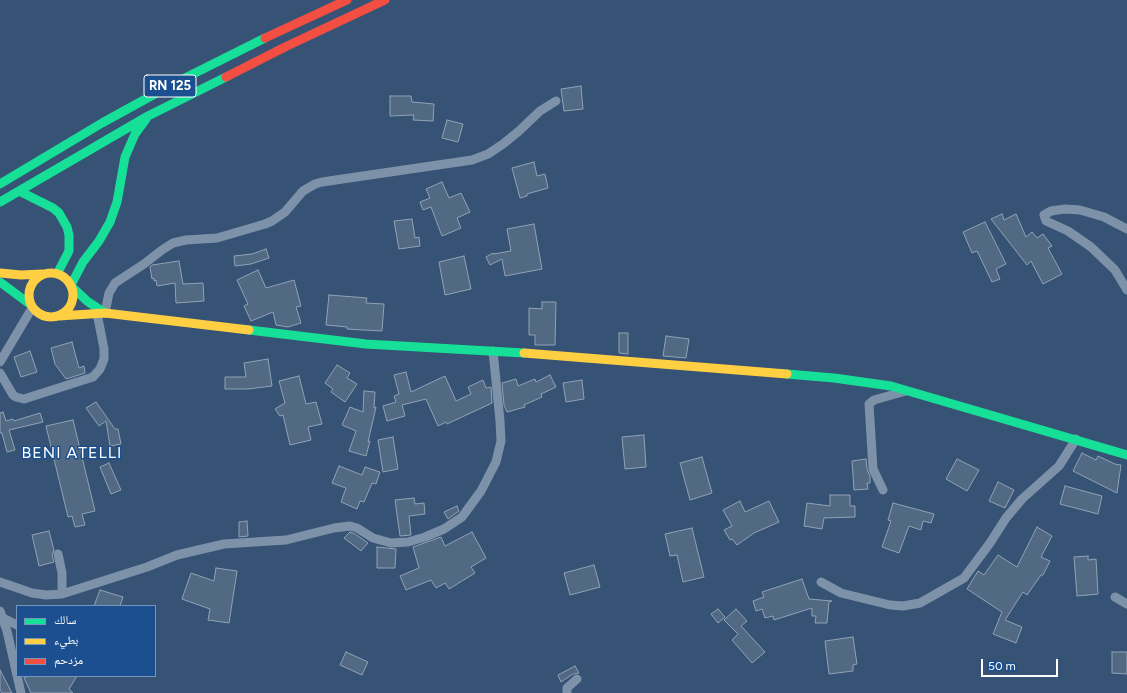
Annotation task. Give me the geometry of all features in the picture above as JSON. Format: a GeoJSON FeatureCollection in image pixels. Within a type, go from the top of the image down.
{"type":"FeatureCollection","features":[{"type":"Feature","properties":{"kind":"main road","name":"RN 125"},"geometry":{"type":"LineString","coordinates":[[0,184],[102,123],[174,84],[246,47],[347,0]]}},
{"type":"Feature","properties":{"kind":"main road"},"geometry":{"type":"LineString","coordinates":[[0,202],[148,116],[285,47],[385,0]]}},
{"type":"Feature","properties":{"kind":"main road"},"geometry":{"type":"LineString","coordinates":[[0,282],[41,316],[53,318],[63,314],[70,306],[73,296],[71,285],[83,262],[99,241],[110,222],[117,202],[125,157],[135,134],[148,116]]}},
{"type":"Feature","properties":{"kind":"main road"},"geometry":{"type":"LineString","coordinates":[[19,191],[53,208],[59,213],[67,227],[69,235],[69,251],[63,266],[57,274]]}},
{"type":"Feature","properties":{"kind":"main road"},"geometry":{"type":"LineString","coordinates":[[0,273],[20,275],[52,273],[63,276],[101,313]]}},
{"type":"Feature","properties":{"kind":"main road"},"geometry":{"type":"LineString","coordinates":[[31,307],[28,295],[31,285],[42,274]]}},
{"type":"Feature","properties":{"kind":"main road"},"geometry":{"type":"LineString","coordinates":[[59,316],[101,313],[400,347],[493,351],[834,378],[890,386],[1127,454]]}},
{"type":"Feature","properties":{"kind":"street"},"geometry":{"type":"LineString","coordinates":[[0,372],[12,395],[20,399],[93,377],[100,369],[104,359],[101,313],[109,293],[116,283],[173,243],[186,240],[217,238],[265,224],[282,214],[303,191],[322,182],[472,160],[488,154],[507,141],[540,111],[556,101]]}},
{"type":"Feature","properties":{"kind":"street"},"geometry":{"type":"LineString","coordinates":[[1127,229],[1104,217],[1080,210],[1065,209],[1051,211],[1044,215],[1046,221],[1068,231],[1091,247],[1115,270],[1127,290]]}},
{"type":"Feature","properties":{"kind":"street"},"geometry":{"type":"LineString","coordinates":[[0,362],[31,307]]}},
{"type":"Feature","properties":{"kind":"street"},"geometry":{"type":"LineString","coordinates":[[0,582],[32,593],[46,595],[62,594],[147,567],[177,555],[224,544],[286,540],[334,528],[350,526],[357,528],[373,538],[391,543],[408,542],[425,537],[462,517],[482,491],[496,462],[500,440],[500,421],[493,351]]}},
{"type":"Feature","properties":{"kind":"street"},"geometry":{"type":"LineString","coordinates":[[883,490],[873,469],[869,404],[874,400],[908,391]]}},
{"type":"Feature","properties":{"kind":"street"},"geometry":{"type":"LineString","coordinates":[[821,582],[841,593],[890,605],[903,606],[920,603],[964,578],[990,543],[1006,518],[1022,499],[1059,466],[1076,439]]}},
{"type":"Feature","properties":{"kind":"street"},"geometry":{"type":"LineString","coordinates":[[58,554],[62,573],[62,594]]}},
{"type":"Feature","properties":{"kind":"street"},"geometry":{"type":"LineString","coordinates":[[1115,597],[1127,604]]}},
{"type":"Feature","properties":{"kind":"street"},"geometry":{"type":"LineString","coordinates":[[2,615],[16,624]]}},
{"type":"Feature","properties":{"kind":"street"},"geometry":{"type":"LineString","coordinates":[[2,615],[16,672]]}},
{"type":"Feature","properties":{"kind":"street"},"geometry":{"type":"LineString","coordinates":[[17,677],[21,693]]}},
{"type":"Feature","properties":{"kind":"street"},"geometry":{"type":"LineString","coordinates":[[566,693],[567,688],[577,679]]}},
{"type":"Feature","properties":{"kind":"building"},"geometry":{"type":"Polygon","coordinates":[[[581,86],[583,109],[564,111],[561,89],[581,86]]]}},
{"type":"Feature","properties":{"kind":"building"},"geometry":{"type":"Polygon","coordinates":[[[390,96],[411,96],[412,102],[434,104],[433,121],[413,120],[414,115],[390,116],[390,96]]]}},
{"type":"Feature","properties":{"kind":"building"},"geometry":{"type":"Polygon","coordinates":[[[447,120],[463,124],[458,142],[442,138],[447,120]]]}},
{"type":"Feature","properties":{"kind":"building"},"geometry":{"type":"Polygon","coordinates":[[[534,162],[537,176],[545,174],[548,188],[527,194],[527,196],[520,198],[512,168],[534,162]]]}},
{"type":"Feature","properties":{"kind":"building"},"geometry":{"type":"Polygon","coordinates":[[[442,182],[449,198],[461,193],[470,212],[457,218],[461,228],[442,236],[431,207],[423,210],[420,202],[430,198],[426,189],[442,182]]]}},
{"type":"Feature","properties":{"kind":"building"},"geometry":{"type":"Polygon","coordinates":[[[1002,214],[1004,220],[1016,214],[1026,237],[1032,232],[1037,238],[1043,234],[1052,246],[1048,248],[1062,274],[1043,284],[1031,261],[1027,265],[991,219],[1002,214]]]}},
{"type":"Feature","properties":{"kind":"building"},"geometry":{"type":"Polygon","coordinates":[[[412,219],[415,238],[419,237],[420,246],[399,249],[394,221],[412,219]]]}},
{"type":"Feature","properties":{"kind":"building"},"geometry":{"type":"Polygon","coordinates":[[[985,222],[1006,264],[996,269],[1000,279],[992,282],[977,251],[972,253],[963,232],[985,222]]]}},
{"type":"Feature","properties":{"kind":"building"},"geometry":{"type":"Polygon","coordinates":[[[534,224],[542,269],[505,276],[502,259],[490,265],[486,257],[493,253],[511,251],[507,229],[534,224]]]}},
{"type":"Feature","properties":{"kind":"building"},"geometry":{"type":"Polygon","coordinates":[[[266,249],[269,258],[251,264],[235,266],[234,256],[252,254],[266,249]]]}},
{"type":"Feature","properties":{"kind":"building"},"geometry":{"type":"Polygon","coordinates":[[[464,256],[471,289],[445,295],[439,262],[464,256]]]}},
{"type":"Feature","properties":{"kind":"building"},"geometry":{"type":"Polygon","coordinates":[[[179,261],[183,284],[203,283],[204,301],[176,303],[175,283],[157,286],[156,280],[154,281],[154,278],[152,279],[150,267],[152,265],[179,261]]]}},
{"type":"Feature","properties":{"kind":"building"},"geometry":{"type":"Polygon","coordinates":[[[258,270],[266,288],[294,280],[301,306],[296,307],[301,323],[288,327],[276,325],[273,312],[251,321],[244,306],[248,304],[237,280],[258,270]]]}},
{"type":"Feature","properties":{"kind":"building"},"geometry":{"type":"Polygon","coordinates":[[[329,295],[367,298],[366,303],[384,304],[382,331],[347,329],[347,327],[326,325],[329,295]]]}},
{"type":"Feature","properties":{"kind":"building"},"geometry":{"type":"Polygon","coordinates":[[[542,302],[556,302],[555,345],[535,345],[535,335],[529,335],[529,308],[542,309],[542,302]]]}},
{"type":"Feature","properties":{"kind":"building"},"geometry":{"type":"Polygon","coordinates":[[[619,333],[628,333],[628,354],[619,353],[619,333]]]}},
{"type":"Feature","properties":{"kind":"building"},"geometry":{"type":"Polygon","coordinates":[[[666,336],[689,339],[686,358],[663,356],[666,336]]]}},
{"type":"Feature","properties":{"kind":"building"},"geometry":{"type":"Polygon","coordinates":[[[72,342],[79,368],[84,366],[85,373],[66,379],[55,364],[51,348],[72,342]]]}},
{"type":"Feature","properties":{"kind":"building"},"geometry":{"type":"Polygon","coordinates":[[[30,351],[37,372],[21,377],[14,357],[30,351]]]}},
{"type":"Feature","properties":{"kind":"building"},"geometry":{"type":"Polygon","coordinates":[[[268,359],[272,386],[248,389],[225,389],[225,377],[246,377],[244,363],[268,359]]]}},
{"type":"Feature","properties":{"kind":"building"},"geometry":{"type":"Polygon","coordinates":[[[337,365],[350,373],[347,378],[357,384],[345,402],[331,392],[333,389],[325,383],[337,365]]]}},
{"type":"Feature","properties":{"kind":"building"},"geometry":{"type":"Polygon","coordinates":[[[406,372],[411,392],[445,376],[456,401],[471,394],[468,387],[483,380],[486,388],[491,387],[492,403],[447,424],[446,422],[438,426],[426,399],[402,405],[405,416],[387,421],[383,406],[396,402],[394,396],[399,394],[394,375],[406,372]]]}},
{"type":"Feature","properties":{"kind":"building"},"geometry":{"type":"Polygon","coordinates":[[[550,375],[556,387],[541,394],[542,397],[524,405],[525,407],[507,412],[504,405],[502,383],[516,379],[518,386],[535,379],[536,382],[550,375]]]}},
{"type":"Feature","properties":{"kind":"building"},"geometry":{"type":"Polygon","coordinates":[[[299,376],[306,404],[316,402],[322,424],[308,427],[311,440],[290,445],[283,415],[280,416],[275,409],[285,403],[279,381],[299,376]]]}},
{"type":"Feature","properties":{"kind":"building"},"geometry":{"type":"Polygon","coordinates":[[[582,380],[584,399],[566,402],[563,383],[582,380]]]}},
{"type":"Feature","properties":{"kind":"building"},"geometry":{"type":"Polygon","coordinates":[[[364,391],[375,392],[374,408],[376,407],[366,456],[349,451],[356,431],[342,425],[350,407],[363,412],[364,391]]]}},
{"type":"Feature","properties":{"kind":"building"},"geometry":{"type":"Polygon","coordinates":[[[96,402],[115,429],[118,429],[121,444],[110,446],[106,421],[99,426],[86,408],[96,402]]]}},
{"type":"Feature","properties":{"kind":"building"},"geometry":{"type":"Polygon","coordinates":[[[3,412],[6,421],[13,419],[14,421],[40,413],[43,422],[9,430],[15,450],[7,452],[2,433],[0,433],[0,413],[3,412]]]}},
{"type":"Feature","properties":{"kind":"building"},"geometry":{"type":"Polygon","coordinates":[[[73,420],[95,511],[82,514],[85,525],[75,527],[72,516],[68,517],[46,426],[73,420]]]}},
{"type":"Feature","properties":{"kind":"building"},"geometry":{"type":"Polygon","coordinates":[[[644,435],[646,467],[625,469],[622,437],[644,435]]]}},
{"type":"Feature","properties":{"kind":"building"},"geometry":{"type":"Polygon","coordinates":[[[393,437],[398,469],[383,472],[378,440],[393,437]]]}},
{"type":"Feature","properties":{"kind":"building"},"geometry":{"type":"Polygon","coordinates":[[[1082,453],[1096,460],[1098,456],[1115,464],[1121,465],[1117,493],[1073,471],[1082,453]]]}},
{"type":"Feature","properties":{"kind":"building"},"geometry":{"type":"Polygon","coordinates":[[[702,457],[712,493],[690,500],[680,463],[702,457]]]}},
{"type":"Feature","properties":{"kind":"building"},"geometry":{"type":"Polygon","coordinates":[[[866,459],[867,469],[870,476],[870,483],[867,483],[868,489],[854,490],[852,461],[866,459]]]}},
{"type":"Feature","properties":{"kind":"building"},"geometry":{"type":"Polygon","coordinates":[[[957,459],[979,470],[967,491],[946,479],[957,459]]]}},
{"type":"Feature","properties":{"kind":"building"},"geometry":{"type":"Polygon","coordinates":[[[109,463],[121,490],[111,494],[100,467],[109,463]]]}},
{"type":"Feature","properties":{"kind":"building"},"geometry":{"type":"Polygon","coordinates":[[[339,466],[362,475],[365,467],[380,472],[376,484],[372,483],[364,502],[360,501],[357,509],[341,502],[346,488],[332,483],[339,466]]]}},
{"type":"Feature","properties":{"kind":"building"},"geometry":{"type":"Polygon","coordinates":[[[998,482],[1014,490],[1005,508],[989,501],[998,482]]]}},
{"type":"Feature","properties":{"kind":"building"},"geometry":{"type":"Polygon","coordinates":[[[1065,486],[1102,496],[1098,514],[1060,504],[1065,486]]]}},
{"type":"Feature","properties":{"kind":"building"},"geometry":{"type":"Polygon","coordinates":[[[830,495],[850,495],[850,506],[855,506],[855,517],[824,518],[822,529],[804,526],[807,503],[830,506],[830,495]]]}},
{"type":"Feature","properties":{"kind":"building"},"geometry":{"type":"Polygon","coordinates":[[[414,498],[415,504],[424,503],[425,514],[409,516],[411,535],[400,536],[395,500],[414,498]]]}},
{"type":"Feature","properties":{"kind":"building"},"geometry":{"type":"Polygon","coordinates":[[[740,501],[745,512],[769,501],[779,522],[754,533],[737,545],[732,539],[730,540],[724,530],[732,526],[723,510],[740,501]]]}},
{"type":"Feature","properties":{"kind":"building"},"geometry":{"type":"Polygon","coordinates":[[[893,503],[934,514],[931,523],[923,521],[921,530],[909,526],[899,553],[882,547],[891,521],[888,520],[893,503]]]}},
{"type":"Feature","properties":{"kind":"building"},"geometry":{"type":"Polygon","coordinates":[[[457,506],[459,511],[448,519],[444,512],[457,506]]]}},
{"type":"Feature","properties":{"kind":"building"},"geometry":{"type":"Polygon","coordinates":[[[247,521],[248,536],[239,537],[239,522],[247,521]]]}},
{"type":"Feature","properties":{"kind":"building"},"geometry":{"type":"Polygon","coordinates":[[[1037,527],[1052,536],[1041,557],[1050,561],[1043,575],[1041,575],[1027,595],[1023,592],[1005,620],[1022,627],[1016,643],[993,634],[1002,612],[967,589],[978,571],[984,575],[998,555],[1017,567],[1037,527]]]}},
{"type":"Feature","properties":{"kind":"building"},"geometry":{"type":"Polygon","coordinates":[[[692,528],[704,577],[683,582],[677,555],[670,556],[665,534],[692,528]]]}},
{"type":"Feature","properties":{"kind":"building"},"geometry":{"type":"Polygon","coordinates":[[[49,531],[54,550],[52,555],[54,562],[39,566],[32,535],[49,531]]]}},
{"type":"Feature","properties":{"kind":"building"},"geometry":{"type":"Polygon","coordinates":[[[350,532],[368,543],[361,551],[344,538],[350,532]]]}},
{"type":"Feature","properties":{"kind":"building"},"geometry":{"type":"Polygon","coordinates":[[[472,532],[486,558],[471,567],[475,573],[449,589],[445,583],[436,588],[431,580],[406,590],[400,576],[419,568],[413,547],[441,537],[445,546],[472,532]]]}},
{"type":"Feature","properties":{"kind":"building"},"geometry":{"type":"Polygon","coordinates":[[[377,547],[396,549],[395,568],[377,568],[377,547]]]}},
{"type":"Feature","properties":{"kind":"building"},"geometry":{"type":"Polygon","coordinates":[[[1088,556],[1088,560],[1096,559],[1098,594],[1077,596],[1074,557],[1088,556]]]}},
{"type":"Feature","properties":{"kind":"building"},"geometry":{"type":"Polygon","coordinates":[[[594,565],[600,587],[570,595],[564,573],[594,565]]]}},
{"type":"Feature","properties":{"kind":"building"},"geometry":{"type":"Polygon","coordinates":[[[216,568],[237,571],[229,623],[208,620],[210,609],[182,599],[191,573],[214,581],[216,568]]]}},
{"type":"Feature","properties":{"kind":"building"},"geometry":{"type":"Polygon","coordinates":[[[802,579],[809,599],[832,601],[829,602],[827,623],[815,623],[816,616],[812,616],[812,608],[774,620],[773,616],[765,618],[762,609],[756,611],[753,601],[764,597],[762,592],[802,579]]]}},
{"type":"Feature","properties":{"kind":"building"},"geometry":{"type":"Polygon","coordinates":[[[100,590],[123,597],[120,605],[94,605],[100,590]]]}},
{"type":"Feature","properties":{"kind":"building"},"geometry":{"type":"Polygon","coordinates":[[[718,609],[725,617],[718,623],[711,614],[718,609]]]}},
{"type":"Feature","properties":{"kind":"building"},"geometry":{"type":"Polygon","coordinates":[[[736,609],[747,621],[741,626],[765,652],[752,663],[732,640],[738,634],[724,620],[736,609]]]}},
{"type":"Feature","properties":{"kind":"building"},"geometry":{"type":"Polygon","coordinates":[[[853,637],[857,664],[853,665],[853,671],[829,674],[825,641],[853,637]]]}},
{"type":"Feature","properties":{"kind":"building"},"geometry":{"type":"Polygon","coordinates":[[[346,652],[368,662],[362,675],[340,665],[346,652]]]}},
{"type":"Feature","properties":{"kind":"building"},"geometry":{"type":"Polygon","coordinates":[[[1112,652],[1127,652],[1127,674],[1112,673],[1112,652]]]}},
{"type":"Feature","properties":{"kind":"building"},"geometry":{"type":"Polygon","coordinates":[[[575,666],[579,673],[573,674],[561,682],[558,675],[575,666]]]}},
{"type":"Feature","properties":{"kind":"building"},"geometry":{"type":"Polygon","coordinates":[[[0,670],[12,693],[2,693],[0,690],[0,670]]]}},
{"type":"Feature","properties":{"kind":"building"},"geometry":{"type":"Polygon","coordinates":[[[76,677],[69,689],[73,693],[31,693],[24,678],[76,677]]]}},
{"type":"Feature","properties":{"kind":"traffic: fast"},"geometry":{"type":"LineString","coordinates":[[0,184],[102,123],[173,84],[265,38]]}},
{"type":"Feature","properties":{"kind":"traffic: fast"},"geometry":{"type":"LineString","coordinates":[[0,202],[148,116],[226,77]]}},
{"type":"Feature","properties":{"kind":"traffic: fast"},"geometry":{"type":"LineString","coordinates":[[71,285],[83,262],[99,241],[110,222],[117,202],[125,157],[135,134],[146,119]]}},
{"type":"Feature","properties":{"kind":"traffic: fast"},"geometry":{"type":"LineString","coordinates":[[19,191],[53,208],[59,213],[67,227],[69,235],[69,251],[57,274]]}},
{"type":"Feature","properties":{"kind":"traffic: fast"},"geometry":{"type":"LineString","coordinates":[[0,282],[31,305]]}},
{"type":"Feature","properties":{"kind":"traffic: fast"},"geometry":{"type":"LineString","coordinates":[[71,286],[87,301],[105,313]]}},
{"type":"Feature","properties":{"kind":"traffic: fast"},"geometry":{"type":"LineString","coordinates":[[249,330],[366,344],[524,353]]}},
{"type":"Feature","properties":{"kind":"traffic: fast"},"geometry":{"type":"LineString","coordinates":[[787,374],[834,378],[891,386],[1127,455]]}},
{"type":"Feature","properties":{"kind":"traffic: slow"},"geometry":{"type":"LineString","coordinates":[[0,273],[21,275],[42,274]]}},
{"type":"Feature","properties":{"kind":"traffic: slow"},"geometry":{"type":"LineString","coordinates":[[47,273],[55,273],[60,274],[67,279],[72,286],[73,295],[72,304],[67,311],[60,316],[47,317],[39,314],[32,307],[29,299],[29,291],[32,283],[39,276],[47,273]]}},
{"type":"Feature","properties":{"kind":"traffic: slow"},"geometry":{"type":"LineString","coordinates":[[59,316],[105,313],[249,330]]}},
{"type":"Feature","properties":{"kind":"traffic: slow"},"geometry":{"type":"LineString","coordinates":[[524,353],[787,374]]}},
{"type":"Feature","properties":{"kind":"traffic: jam"},"geometry":{"type":"LineString","coordinates":[[265,38],[347,0]]}},
{"type":"Feature","properties":{"kind":"traffic: jam"},"geometry":{"type":"LineString","coordinates":[[226,77],[285,47],[385,0]]}},
{"type":"Feature","properties":{"kind":"district","name":"BENI ATELLI"},"geometry":{"type":"Point","coordinates":[72,453]}}]}
